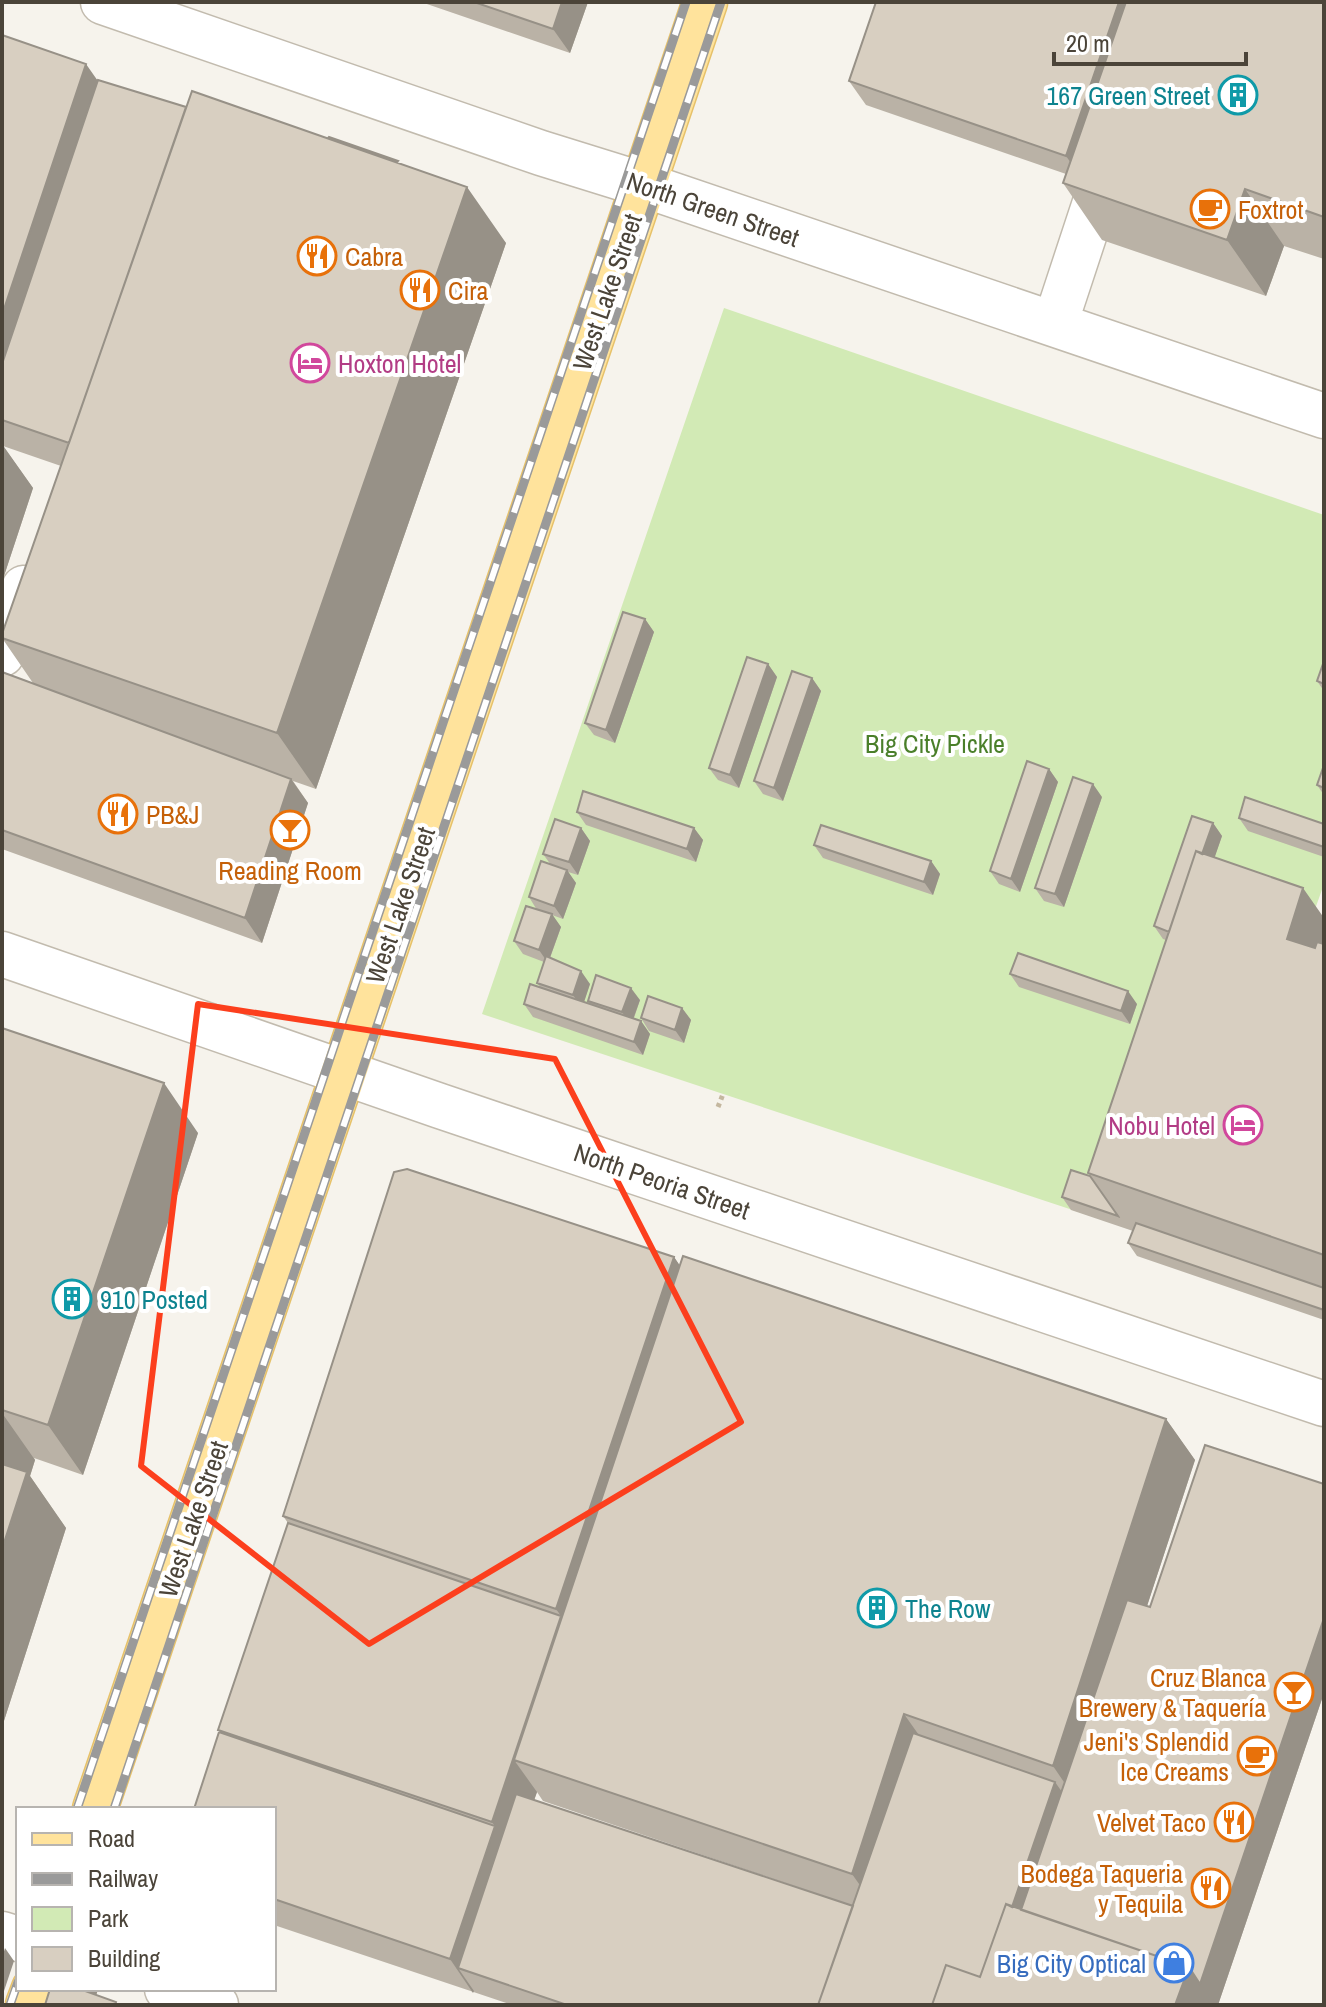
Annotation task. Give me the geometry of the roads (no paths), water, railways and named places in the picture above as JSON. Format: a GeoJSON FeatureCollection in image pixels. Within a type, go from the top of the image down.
{"type":"FeatureCollection","features":[{"type":"Feature","properties":{"kind":"main road","name":"West Lake Street"},"geometry":{"type":"LineString","coordinates":[[96,1807],[705,2]]}},
{"type":"Feature","properties":{"kind":"street","name":"North Green Street"},"geometry":{"type":"LineString","coordinates":[[103,2],[1324,416]]}},
{"type":"Feature","properties":{"kind":"street"},"geometry":{"type":"LineString","coordinates":[[1055,324],[1122,123]]}},
{"type":"Feature","properties":{"kind":"street"},"geometry":{"type":"LineString","coordinates":[[2,654],[35,556]]}},
{"type":"Feature","properties":{"kind":"street","name":"North Peoria Street"},"geometry":{"type":"LineString","coordinates":[[2,954],[1324,1404]]}},
{"type":"Feature","properties":{"kind":"street"},"geometry":{"type":"LineString","coordinates":[[173,1991],[216,2005]]}},
{"type":"Feature","properties":{"kind":"railway"},"geometry":{"type":"LineString","coordinates":[[78,1807],[686,2]]}},
{"type":"Feature","properties":{"kind":"railway"},"geometry":{"type":"LineString","coordinates":[[115,1807],[721,2]]}},
{"type":"Feature","properties":{"kind":"railway"},"geometry":{"type":"LineString","coordinates":[[10,2005],[16,1988]]}},
{"type":"Feature","properties":{"kind":"place","name":"167 Green Street"},"geometry":{"type":"Point","coordinates":[1238,95]}},
{"type":"Feature","properties":{"kind":"place","name":"Foxtrot"},"geometry":{"type":"Point","coordinates":[1210,209]}},
{"type":"Feature","properties":{"kind":"place","name":"Cabra"},"geometry":{"type":"Point","coordinates":[317,256]}},
{"type":"Feature","properties":{"kind":"place","name":"Cira"},"geometry":{"type":"Point","coordinates":[420,290]}},
{"type":"Feature","properties":{"kind":"place","name":"Hoxton Hotel"},"geometry":{"type":"Point","coordinates":[310,363]}},
{"type":"Feature","properties":{"kind":"place","name":"PB&J"},"geometry":{"type":"Point","coordinates":[118,814]}},
{"type":"Feature","properties":{"kind":"place","name":"Reading Room"},"geometry":{"type":"Point","coordinates":[290,830]}},
{"type":"Feature","properties":{"kind":"place","name":"Nobu Hotel"},"geometry":{"type":"Point","coordinates":[1243,1125]}},
{"type":"Feature","properties":{"kind":"place","name":"910 Posted"},"geometry":{"type":"Point","coordinates":[72,1299]}},
{"type":"Feature","properties":{"kind":"place","name":"The Row"},"geometry":{"type":"Point","coordinates":[877,1608]}},
{"type":"Feature","properties":{"kind":"place","name":"Cruz Blanca Brewery & Taquería"},"geometry":{"type":"Point","coordinates":[1294,1692]}},
{"type":"Feature","properties":{"kind":"place","name":"Jeni's Splendid Ice Creams"},"geometry":{"type":"Point","coordinates":[1257,1756]}},
{"type":"Feature","properties":{"kind":"place","name":"Velvet Taco"},"geometry":{"type":"Point","coordinates":[1234,1822]}},
{"type":"Feature","properties":{"kind":"place","name":"Bodega Taqueria y Tequila"},"geometry":{"type":"Point","coordinates":[1211,1888]}},
{"type":"Feature","properties":{"kind":"place","name":"Big City Optical"},"geometry":{"type":"Point","coordinates":[1174,1963]}},
{"type":"Feature","properties":{"kind":"park label","name":"Big City Pickle"},"geometry":{"type":"Point","coordinates":[935,743]}}]}
